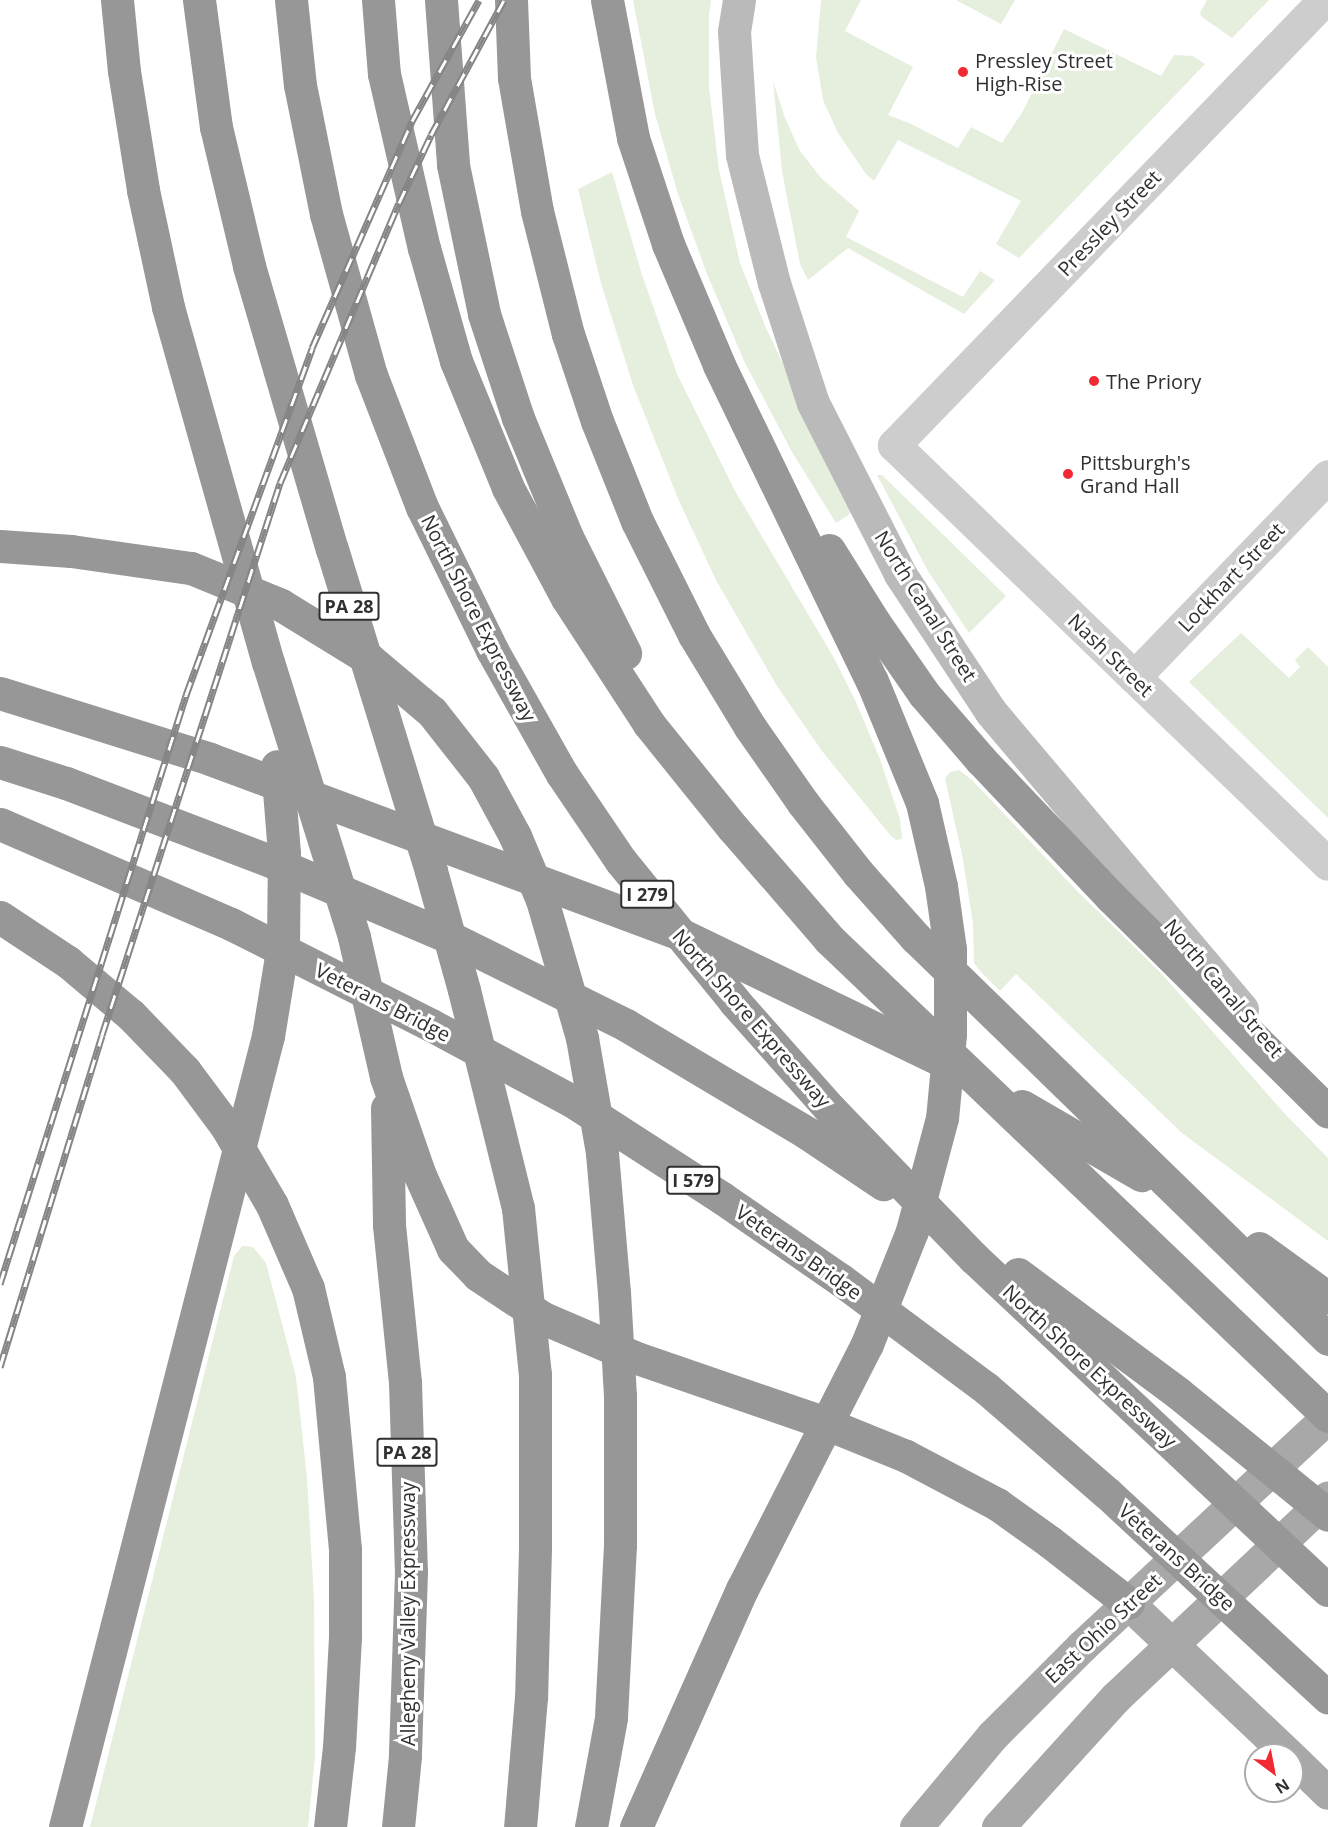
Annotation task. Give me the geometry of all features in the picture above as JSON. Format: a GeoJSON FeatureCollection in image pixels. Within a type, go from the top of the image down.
{"type":"FeatureCollection","features":[{"type":"Feature","properties":{"kind":"highway","name":"PA 28"},"geometry":{"type":"LineString","coordinates":[[117,0],[124,71],[143,190],[168,307],[268,662],[354,937],[386,1077]]}},
{"type":"Feature","properties":{"kind":"highway","name":"PA 28"},"geometry":{"type":"LineString","coordinates":[[199,0],[216,127],[249,266],[332,549],[431,871],[464,990],[518,1208],[535,1374],[535,1548],[531,1697],[520,1827]]}},
{"type":"Feature","properties":{"kind":"highway","name":"North Shore Expressway"},"geometry":{"type":"LineString","coordinates":[[291,0],[300,85],[326,214],[371,375],[422,507],[492,650],[562,774],[635,879],[735,1002],[831,1110],[974,1258],[1141,1412],[1328,1590]]}},
{"type":"Feature","properties":{"kind":"highway"},"geometry":{"type":"LineString","coordinates":[[378,0],[384,74],[424,248],[456,361],[508,488],[567,598],[649,724],[733,828],[829,939],[1328,1417]]}},
{"type":"Feature","properties":{"kind":"highway"},"geometry":{"type":"LineString","coordinates":[[441,0],[453,165],[484,314],[518,418],[567,537],[624,651],[733,828]]}},
{"type":"Feature","properties":{"kind":"highway"},"geometry":{"type":"LineString","coordinates":[[511,0],[514,78],[537,211],[568,334],[597,421],[637,521],[694,635],[744,718],[858,873],[916,938],[1328,1339]]}},
{"type":"Feature","properties":{"kind":"highway"},"geometry":{"type":"LineString","coordinates":[[607,0],[633,138],[668,244],[719,365],[872,681],[922,803],[941,886],[950,949],[950,1034],[942,1118],[912,1231],[867,1344],[742,1589],[636,1827]]}},
{"type":"Feature","properties":{"kind":"highway"},"geometry":{"type":"LineString","coordinates":[[719,365],[810,520],[874,622],[924,694],[981,760],[1111,897],[1328,1112]]}},
{"type":"Feature","properties":{"kind":"highway"},"geometry":{"type":"LineString","coordinates":[[0,546],[71,550],[191,568],[281,605],[369,659],[432,712],[483,777],[515,836],[542,900],[582,1038],[602,1153],[620,1396],[620,1545],[611,1718],[591,1827]]}},
{"type":"Feature","properties":{"kind":"highway"},"geometry":{"type":"LineString","coordinates":[[64,1827],[268,1036],[283,944],[284,864],[268,662]]}},
{"type":"Feature","properties":{"kind":"highway"},"geometry":{"type":"LineString","coordinates":[[0,693],[210,759],[678,933],[929,1053],[1104,1153],[1253,1245],[1328,1298]]}},
{"type":"Feature","properties":{"kind":"highway"},"geometry":{"type":"LineString","coordinates":[[0,762],[66,783],[275,863],[451,938],[626,1025],[807,1133],[1009,1267],[1178,1393],[1328,1515]]}},
{"type":"Feature","properties":{"kind":"highway","name":"Veterans Bridge"},"geometry":{"type":"LineString","coordinates":[[0,824],[231,924],[431,1025],[572,1101],[722,1198],[842,1280],[986,1388],[1116,1501],[1328,1698]]}},
{"type":"Feature","properties":{"kind":"highway"},"geometry":{"type":"LineString","coordinates":[[0,917],[68,962],[131,1015],[185,1071],[225,1126],[272,1205],[308,1288],[329,1377],[345,1549],[345,1648],[339,1747],[330,1827]]}},
{"type":"Feature","properties":{"kind":"highway"},"geometry":{"type":"LineString","coordinates":[[386,1077],[419,1173],[453,1249],[478,1275],[543,1318],[614,1349],[817,1420],[906,1456],[997,1504],[1050,1542],[1138,1594]]}},
{"type":"Feature","properties":{"kind":"highway","name":"Allegheny Valley Expressway"},"geometry":{"type":"LineString","coordinates":[[386,1077],[389,1225],[405,1382],[411,1572],[405,1756],[398,1827]]}},
{"type":"Feature","properties":{"kind":"main road","name":"East Ohio Street"},"geometry":{"type":"LineString","coordinates":[[916,1827],[992,1736],[1138,1594],[1328,1417]]}},
{"type":"Feature","properties":{"kind":"main road"},"geometry":{"type":"LineString","coordinates":[[998,1827],[1061,1755],[1182,1633],[1328,1497]]}},
{"type":"Feature","properties":{"kind":"main road"},"geometry":{"type":"LineString","coordinates":[[1138,1594],[1182,1633],[1279,1743]]}},
{"type":"Feature","properties":{"kind":"main road"},"geometry":{"type":"LineString","coordinates":[[1304,1769],[1328,1792]]}},
{"type":"Feature","properties":{"kind":"street","name":"North Canal Street"},"geometry":{"type":"LineString","coordinates":[[739,0],[734,31],[742,154],[774,283],[813,403],[900,574],[991,712],[1328,1112]]}},
{"type":"Feature","properties":{"kind":"street","name":"Pressley Street"},"geometry":{"type":"LineString","coordinates":[[894,445],[1324,0]]}},
{"type":"Feature","properties":{"kind":"street","name":"Nash Street"},"geometry":{"type":"LineString","coordinates":[[894,445],[1328,864]]}},
{"type":"Feature","properties":{"kind":"street","name":"Lockhart Street"},"geometry":{"type":"LineString","coordinates":[[1134,677],[1328,476]]}},
{"type":"Feature","properties":{"kind":"green space"},"geometry":{"type":"Polygon","coordinates":[[[633,0],[711,0],[709,87],[719,170],[740,263],[766,328],[853,512],[836,523],[792,452],[745,363],[707,274],[678,194],[655,114],[633,0]]]}},
{"type":"Feature","properties":{"kind":"green space"},"geometry":{"type":"Polygon","coordinates":[[[821,0],[861,0],[845,31],[913,67],[888,115],[958,148],[971,127],[1002,143],[1023,111],[1064,29],[1161,76],[1174,55],[1193,56],[1205,64],[1019,258],[996,244],[1021,201],[898,140],[874,181],[866,174],[838,133],[823,100],[816,57],[821,0]]]}},
{"type":"Feature","properties":{"kind":"green space"},"geometry":{"type":"Polygon","coordinates":[[[956,0],[1015,0],[1001,24],[956,0]]]}},
{"type":"Feature","properties":{"kind":"green space"},"geometry":{"type":"Polygon","coordinates":[[[1207,0],[1269,0],[1232,38],[1202,17],[1200,13],[1207,0]]]}},
{"type":"Feature","properties":{"kind":"green space"},"geometry":{"type":"Polygon","coordinates":[[[773,81],[785,118],[800,151],[821,178],[859,211],[846,237],[963,297],[980,271],[995,280],[964,314],[848,248],[808,280],[800,264],[782,171],[773,81]]]}},
{"type":"Feature","properties":{"kind":"green space"},"geometry":{"type":"Polygon","coordinates":[[[612,172],[642,275],[677,374],[735,491],[834,658],[855,700],[880,759],[900,819],[902,839],[896,840],[891,836],[822,751],[777,686],[716,580],[679,501],[633,385],[601,283],[578,189],[612,172]]]}},
{"type":"Feature","properties":{"kind":"green space"},"geometry":{"type":"Polygon","coordinates":[[[877,475],[882,475],[1006,596],[969,633],[928,571],[877,475]]]}},
{"type":"Feature","properties":{"kind":"green space"},"geometry":{"type":"Polygon","coordinates":[[[1241,633],[1289,678],[1300,667],[1295,660],[1308,647],[1328,667],[1328,818],[1189,682],[1241,633]]]}},
{"type":"Feature","properties":{"kind":"green space"},"geometry":{"type":"Polygon","coordinates":[[[959,770],[973,781],[1079,893],[1161,973],[1285,1114],[1328,1158],[1328,1241],[1182,1133],[1016,974],[1000,991],[974,963],[973,923],[962,854],[945,779],[950,772],[959,770]]]}},
{"type":"Feature","properties":{"kind":"green space"},"geometry":{"type":"Polygon","coordinates":[[[242,1246],[253,1247],[266,1263],[296,1377],[307,1478],[314,1599],[315,1757],[308,1827],[90,1827],[234,1256],[242,1246]]]}},
{"type":"Feature","properties":{"kind":"railway"},"geometry":{"type":"LineString","coordinates":[[0,1284],[186,695],[312,348],[412,121],[479,0]]}},
{"type":"Feature","properties":{"kind":"railway"},"geometry":{"type":"LineString","coordinates":[[0,1367],[102,1035],[280,483],[399,203],[431,135],[504,0]]}},
{"type":"Feature","properties":{"kind":"place","name":"Pressley Street High-Rise"},"geometry":{"type":"Point","coordinates":[963,72]}},
{"type":"Feature","properties":{"kind":"place","name":"The Priory"},"geometry":{"type":"Point","coordinates":[1094,381]}},
{"type":"Feature","properties":{"kind":"place","name":"Pittsburgh's Grand Hall"},"geometry":{"type":"Point","coordinates":[1068,474]}}]}
